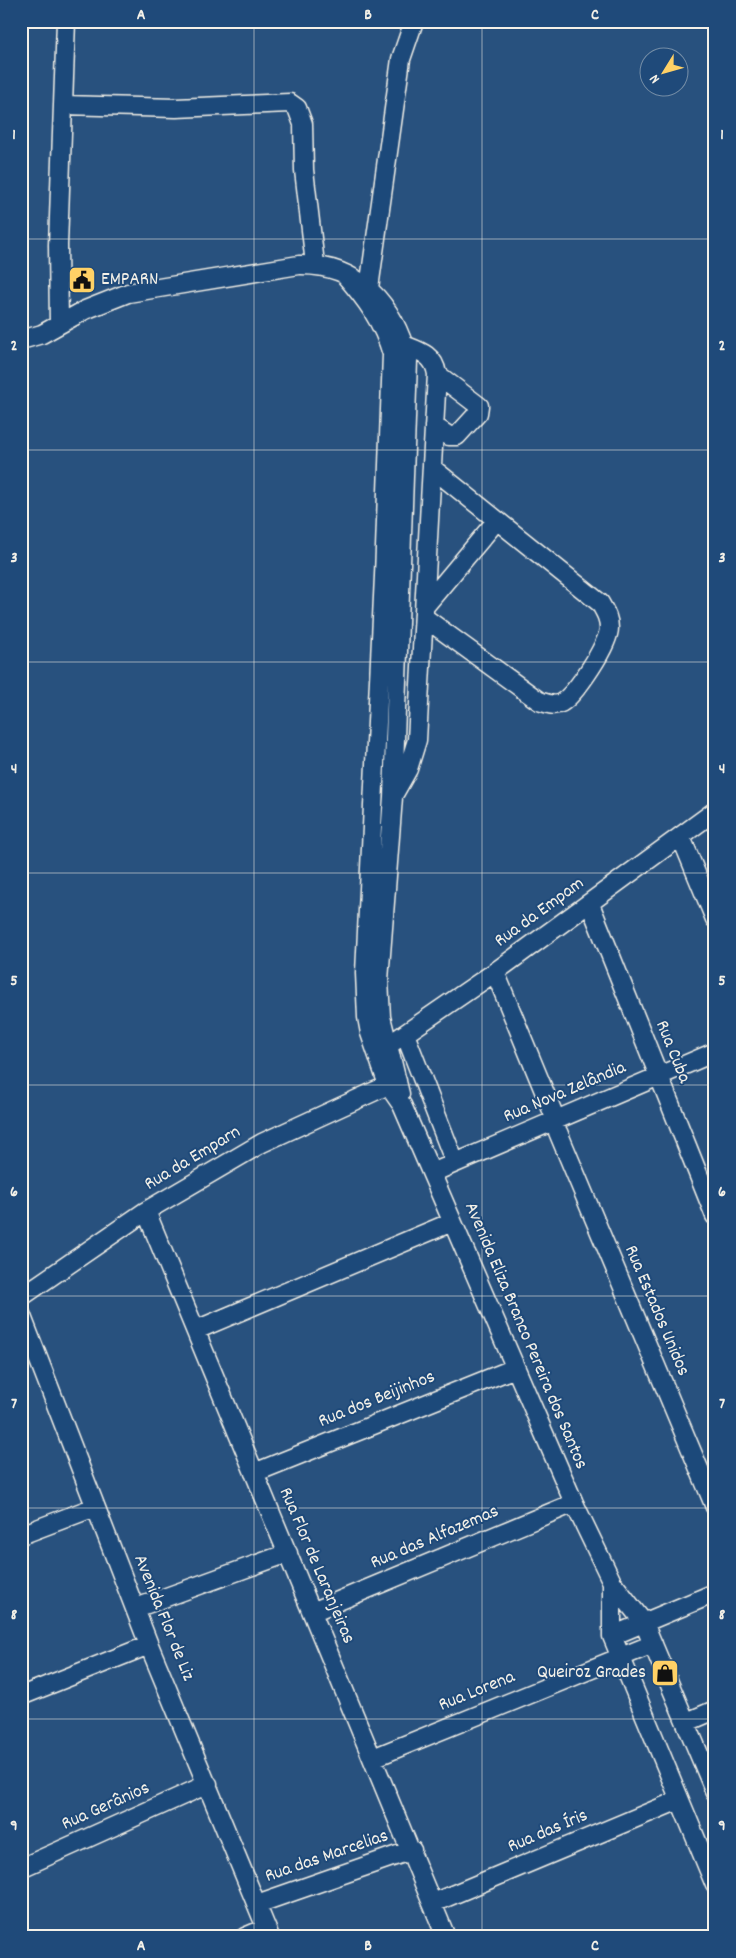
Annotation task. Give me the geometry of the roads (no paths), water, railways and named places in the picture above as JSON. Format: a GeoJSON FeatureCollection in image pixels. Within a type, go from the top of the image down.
{"type":"FeatureCollection","features":[{"type":"Feature","properties":{"kind":"street"},"geometry":{"type":"LineString","coordinates":[[59,324],[58,245],[66,21]]}},
{"type":"Feature","properties":{"kind":"street"},"geometry":{"type":"LineString","coordinates":[[368,288],[401,59],[414,21]]}},
{"type":"Feature","properties":{"kind":"street"},"geometry":{"type":"LineString","coordinates":[[63,105],[176,108],[290,104],[296,108],[303,124],[304,170],[315,264]]}},
{"type":"Feature","properties":{"kind":"street"},"geometry":{"type":"LineString","coordinates":[[21,340],[42,334],[108,300],[128,293],[273,267],[315,264],[344,274],[368,288],[394,320],[404,344],[408,360],[365,973],[367,1017],[382,1050]]}},
{"type":"Feature","properties":{"kind":"street"},"geometry":{"type":"LineString","coordinates":[[344,274],[369,303],[382,324],[392,354],[394,540],[393,797],[378,980],[382,1050]]}},
{"type":"Feature","properties":{"kind":"street"},"geometry":{"type":"LineString","coordinates":[[393,797],[408,769],[418,740],[437,374],[432,360],[425,353],[404,344]]}},
{"type":"Feature","properties":{"kind":"street"},"geometry":{"type":"LineString","coordinates":[[434,426],[449,436],[457,436],[478,413],[479,406],[437,374]]}},
{"type":"Feature","properties":{"kind":"street"},"geometry":{"type":"LineString","coordinates":[[425,612],[538,701],[552,705],[561,703],[583,681],[609,631],[608,616],[600,603],[432,468]]}},
{"type":"Feature","properties":{"kind":"street"},"geometry":{"type":"LineString","coordinates":[[425,612],[497,520]]}},
{"type":"Feature","properties":{"kind":"street"},"geometry":{"type":"LineString","coordinates":[[394,540],[428,542]]}},
{"type":"Feature","properties":{"kind":"street","name":"Rua da Empam"},"geometry":{"type":"LineString","coordinates":[[382,1050],[590,904],[715,811]]}},
{"type":"Feature","properties":{"kind":"street"},"geometry":{"type":"LineString","coordinates":[[681,837],[715,919]]}},
{"type":"Feature","properties":{"kind":"street","name":"Rua Cuba"},"geometry":{"type":"LineString","coordinates":[[590,904],[715,1216]]}},
{"type":"Feature","properties":{"kind":"street","name":"Rua Estados Unidos"},"geometry":{"type":"LineString","coordinates":[[495,972],[715,1507]]}},
{"type":"Feature","properties":{"kind":"street"},"geometry":{"type":"LineString","coordinates":[[405,1034],[455,1163]]}},
{"type":"Feature","properties":{"kind":"street","name":"Avenida Eliza Branco Pereira dos Santos"},"geometry":{"type":"LineString","coordinates":[[382,1050],[402,1105],[574,1503],[612,1582],[644,1623],[715,1792]]}},
{"type":"Feature","properties":{"kind":"street","name":"Rua Nova Zelândia"},"geometry":{"type":"LineString","coordinates":[[432,1173],[557,1126],[658,1076],[715,1052]]}},
{"type":"Feature","properties":{"kind":"street","name":"Rua da Emparn"},"geometry":{"type":"LineString","coordinates":[[21,1297],[146,1211],[262,1143],[393,1083]]}},
{"type":"Feature","properties":{"kind":"street","name":"Rua Flor de Laranjeiras"},"geometry":{"type":"LineString","coordinates":[[146,1211],[412,1850],[446,1937]]}},
{"type":"Feature","properties":{"kind":"street"},"geometry":{"type":"LineString","coordinates":[[196,1330],[452,1222]]}},
{"type":"Feature","properties":{"kind":"street","name":"Avenida Flor de Liz"},"geometry":{"type":"LineString","coordinates":[[21,1314],[149,1645],[268,1932]]}},
{"type":"Feature","properties":{"kind":"street","name":"Rua dos Beijinhos"},"geometry":{"type":"LineString","coordinates":[[254,1472],[515,1368]]}},
{"type":"Feature","properties":{"kind":"street","name":"Rua das Alfazemas"},"geometry":{"type":"LineString","coordinates":[[312,1612],[574,1503]]}},
{"type":"Feature","properties":{"kind":"street"},"geometry":{"type":"LineString","coordinates":[[21,1536],[96,1507]]}},
{"type":"Feature","properties":{"kind":"street"},"geometry":{"type":"LineString","coordinates":[[136,1608],[288,1554]]}},
{"type":"Feature","properties":{"kind":"street","name":"Avenida Eliza Branco Pereira dos Santos"},"geometry":{"type":"LineString","coordinates":[[612,1582],[612,1636],[715,1886]]}},
{"type":"Feature","properties":{"kind":"street"},"geometry":{"type":"LineString","coordinates":[[612,1636],[715,1594]]}},
{"type":"Feature","properties":{"kind":"street","name":"Rua Lorena"},"geometry":{"type":"LineString","coordinates":[[373,1758],[619,1656],[653,1644]]}},
{"type":"Feature","properties":{"kind":"street"},"geometry":{"type":"LineString","coordinates":[[21,1696],[149,1645]]}},
{"type":"Feature","properties":{"kind":"street"},"geometry":{"type":"LineString","coordinates":[[687,1722],[715,1710]]}},
{"type":"Feature","properties":{"kind":"street","name":"Rua Gerânios"},"geometry":{"type":"LineString","coordinates":[[21,1868],[208,1784]]}},
{"type":"Feature","properties":{"kind":"street","name":"Rua das Íris"},"geometry":{"type":"LineString","coordinates":[[433,1903],[679,1800]]}},
{"type":"Feature","properties":{"kind":"street","name":"Rua das Marcelias"},"geometry":{"type":"LineString","coordinates":[[257,1904],[412,1850]]}},
{"type":"Feature","properties":{"kind":"street"},"geometry":{"type":"LineString","coordinates":[[245,1937],[268,1932]]}},
{"type":"Feature","properties":{"kind":"place","name":"EMPARN"},"geometry":{"type":"Point","coordinates":[82,280]}},
{"type":"Feature","properties":{"kind":"place","name":"Queiroz Grades"},"geometry":{"type":"Point","coordinates":[665,1673]}}]}
